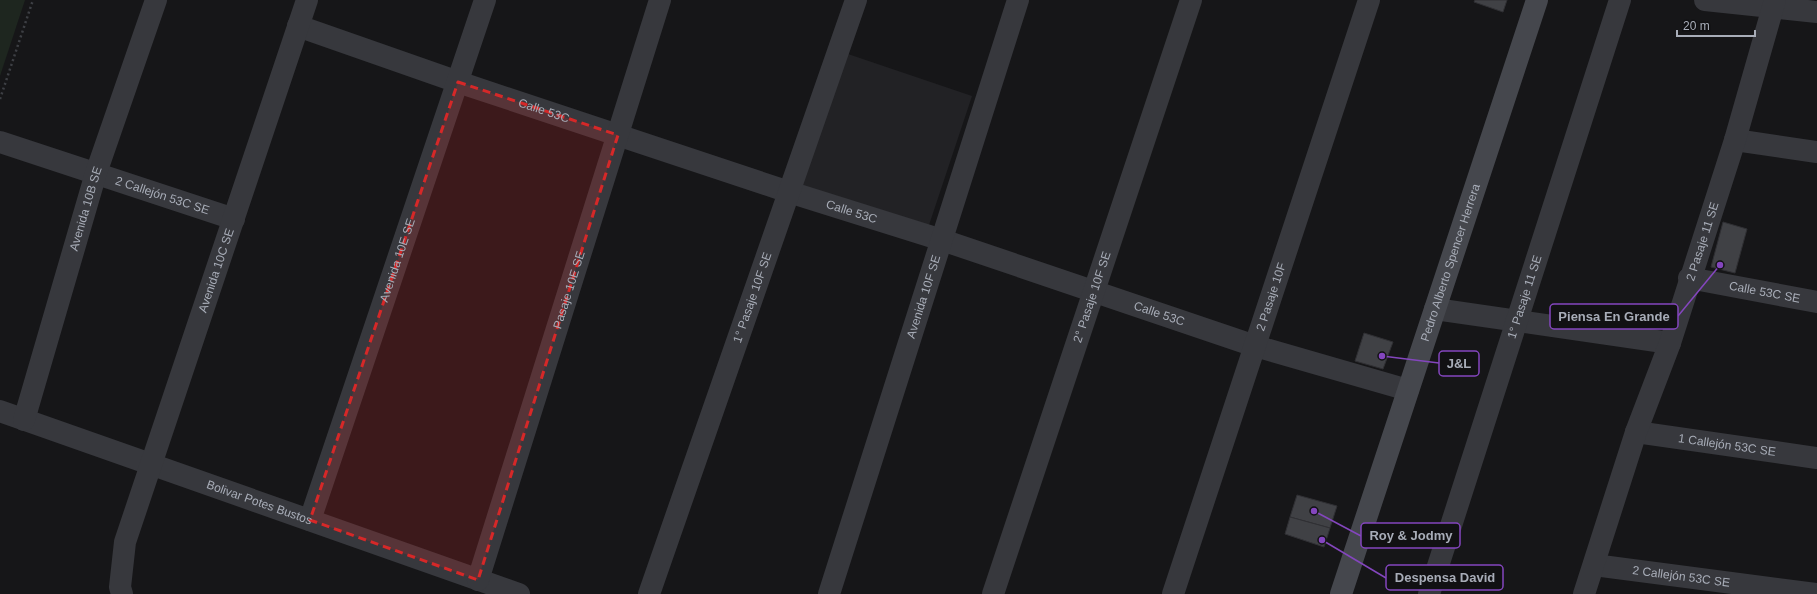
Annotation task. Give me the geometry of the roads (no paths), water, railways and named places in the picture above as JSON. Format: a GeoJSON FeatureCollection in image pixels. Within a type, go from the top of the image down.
{"type":"FeatureCollection","features":[{"type":"Feature","properties":{"kind":"street","name":"Avenida 10B SE"},"geometry":{"type":"LineString","coordinates":[[24,420],[96,172],[156,0]]}},
{"type":"Feature","properties":{"kind":"street","name":"Avenida 10C SE"},"geometry":{"type":"LineString","coordinates":[[122,594],[120,587],[125,542],[306,0]]}},
{"type":"Feature","properties":{"kind":"street","name":"Avenida 10E SE"},"geometry":{"type":"LineString","coordinates":[[310,520],[485,0]]}},
{"type":"Feature","properties":{"kind":"street","name":"Pasaje 10E SE"},"geometry":{"type":"LineString","coordinates":[[478,580],[660,0]]}},
{"type":"Feature","properties":{"kind":"street","name":"1° Pasaje 10F SE"},"geometry":{"type":"LineString","coordinates":[[649,594],[856,0]]}},
{"type":"Feature","properties":{"kind":"street","name":"Avenida 10F SE"},"geometry":{"type":"LineString","coordinates":[[829,594],[1018,0]]}},
{"type":"Feature","properties":{"kind":"street","name":"2° Pasaje 10F SE"},"geometry":{"type":"LineString","coordinates":[[994,594],[1191,0]]}},
{"type":"Feature","properties":{"kind":"street","name":"2 Pasaje 10F"},"geometry":{"type":"LineString","coordinates":[[1173,594],[1369,0]]}},
{"type":"Feature","properties":{"kind":"street","name":"Pedro Alberto Spencer Herrera"},"geometry":{"type":"LineString","coordinates":[[1341,594],[1537,0]]}},
{"type":"Feature","properties":{"kind":"street","name":"1° Pasaje 11 SE"},"geometry":{"type":"LineString","coordinates":[[1429,594],[1620,0]]}},
{"type":"Feature","properties":{"kind":"street"},"geometry":{"type":"LineString","coordinates":[[1705,0],[1774,3],[1817,12]]}},
{"type":"Feature","properties":{"kind":"street","name":"2 Pasaje 11 SE"},"geometry":{"type":"LineString","coordinates":[[1584,594],[1636,432],[1670,343],[1689,278],[1735,140],[1774,3]]}},
{"type":"Feature","properties":{"kind":"street","name":"Calle 53C"},"geometry":{"type":"LineString","coordinates":[[298,26],[458,82],[789,192],[942,240],[1255,346],[1408,390]]}},
{"type":"Feature","properties":{"kind":"street"},"geometry":{"type":"LineString","coordinates":[[1735,140],[1817,152]]}},
{"type":"Feature","properties":{"kind":"street","name":"2 Callejón 53C SE"},"geometry":{"type":"LineString","coordinates":[[0,142],[96,172],[234,219]]}},
{"type":"Feature","properties":{"kind":"street","name":"Calle 53C SE"},"geometry":{"type":"LineString","coordinates":[[1689,278],[1817,302]]}},
{"type":"Feature","properties":{"kind":"street"},"geometry":{"type":"LineString","coordinates":[[1435,309],[1670,343]]}},
{"type":"Feature","properties":{"kind":"street","name":"Bolivar Potes Bustos"},"geometry":{"type":"LineString","coordinates":[[0,411],[519,594]]}},
{"type":"Feature","properties":{"kind":"street","name":"1 Callejón 53C SE"},"geometry":{"type":"LineString","coordinates":[[1636,432],[1817,458]]}},
{"type":"Feature","properties":{"kind":"street","name":"2 Callejón 53C SE"},"geometry":{"type":"LineString","coordinates":[[1594,565],[1816,594]]}},
{"type":"Feature","properties":{"kind":"place","name":"Piensa En Grande"},"geometry":{"type":"Point","coordinates":[1720,265]}},
{"type":"Feature","properties":{"kind":"place","name":"J&L"},"geometry":{"type":"Point","coordinates":[1382,356]}},
{"type":"Feature","properties":{"kind":"place","name":"Roy & Jodmy"},"geometry":{"type":"Point","coordinates":[1314,511]}},
{"type":"Feature","properties":{"kind":"place","name":"Despensa David"},"geometry":{"type":"Point","coordinates":[1322,540]}}]}
